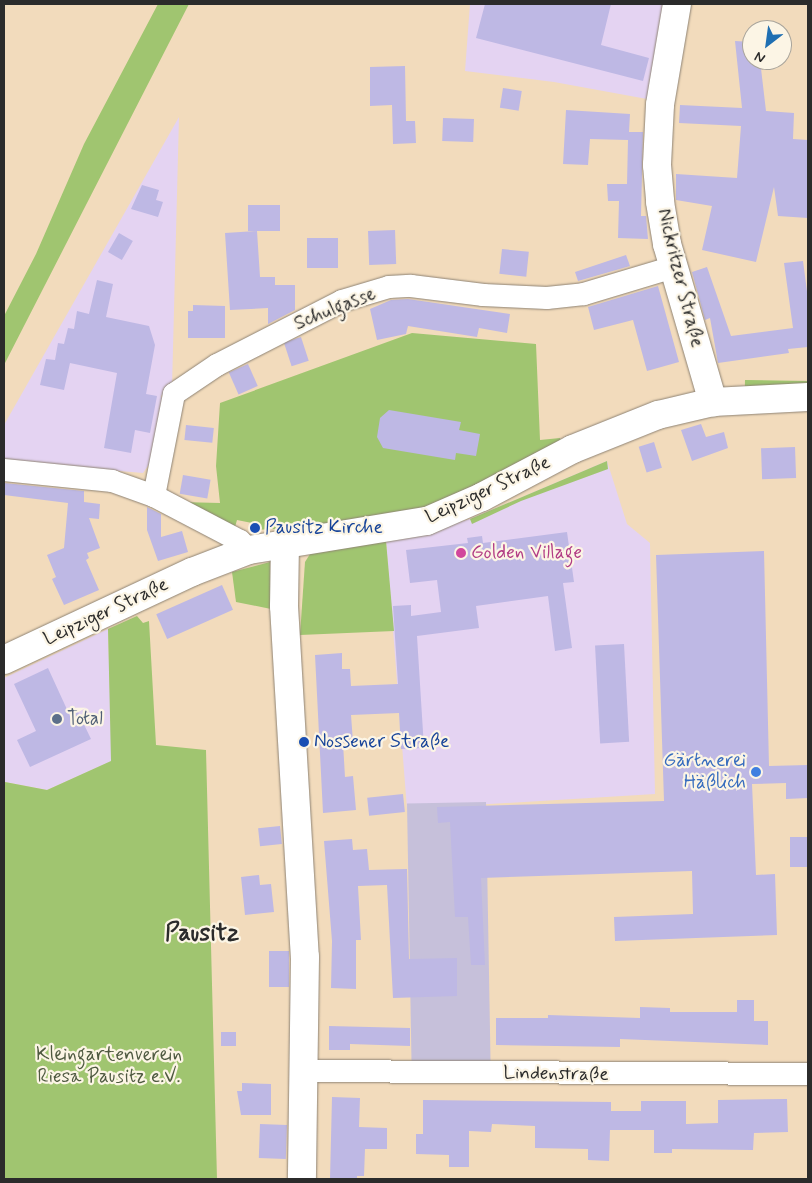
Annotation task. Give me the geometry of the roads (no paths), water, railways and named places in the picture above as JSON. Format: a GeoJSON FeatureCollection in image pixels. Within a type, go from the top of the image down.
{"type":"FeatureCollection","features":[{"type":"Feature","properties":{"kind":"street","name":"Nickritzer Straße"},"geometry":{"type":"LineString","coordinates":[[677,4],[662,78],[657,165],[660,202],[674,267],[714,402]]}},
{"type":"Feature","properties":{"kind":"street","name":"Schulgasse"},"geometry":{"type":"LineString","coordinates":[[154,496],[174,394],[210,370],[265,339],[342,301],[389,288],[411,286],[483,295],[547,298],[584,294],[674,267]]}},
{"type":"Feature","properties":{"kind":"street","name":"Leipziger Straße"},"geometry":{"type":"LineString","coordinates":[[4,660],[192,572],[249,550],[285,542],[427,521],[593,440],[658,415],[714,402],[808,398]]}},
{"type":"Feature","properties":{"kind":"street"},"geometry":{"type":"LineString","coordinates":[[4,470],[112,481],[154,496],[240,541],[249,550]]}},
{"type":"Feature","properties":{"kind":"street"},"geometry":{"type":"LineString","coordinates":[[285,542],[284,622],[305,957],[302,1179]]}},
{"type":"Feature","properties":{"kind":"street","name":"Lindenstraße"},"geometry":{"type":"LineString","coordinates":[[304,1071],[808,1074]]}},
{"type":"Feature","properties":{"kind":"place","name":"Pausitz Kirche"},"geometry":{"type":"Point","coordinates":[255,528]}},
{"type":"Feature","properties":{"kind":"place","name":"Golden Village"},"geometry":{"type":"Point","coordinates":[461,553]}},
{"type":"Feature","properties":{"kind":"place","name":"Total"},"geometry":{"type":"Point","coordinates":[57,719]}},
{"type":"Feature","properties":{"kind":"place","name":"Nossener Straße"},"geometry":{"type":"Point","coordinates":[304,742]}},
{"type":"Feature","properties":{"kind":"place","name":"Gärtnerei Häßlich"},"geometry":{"type":"Point","coordinates":[756,772]}},
{"type":"Feature","properties":{"kind":"district","name":"Pausitz"},"geometry":{"type":"Point","coordinates":[202,934]}},
{"type":"Feature","properties":{"kind":"park label","name":"Kleingartenverein Riesa Pausitz e.V."},"geometry":{"type":"Point","coordinates":[109,1066]}}]}
